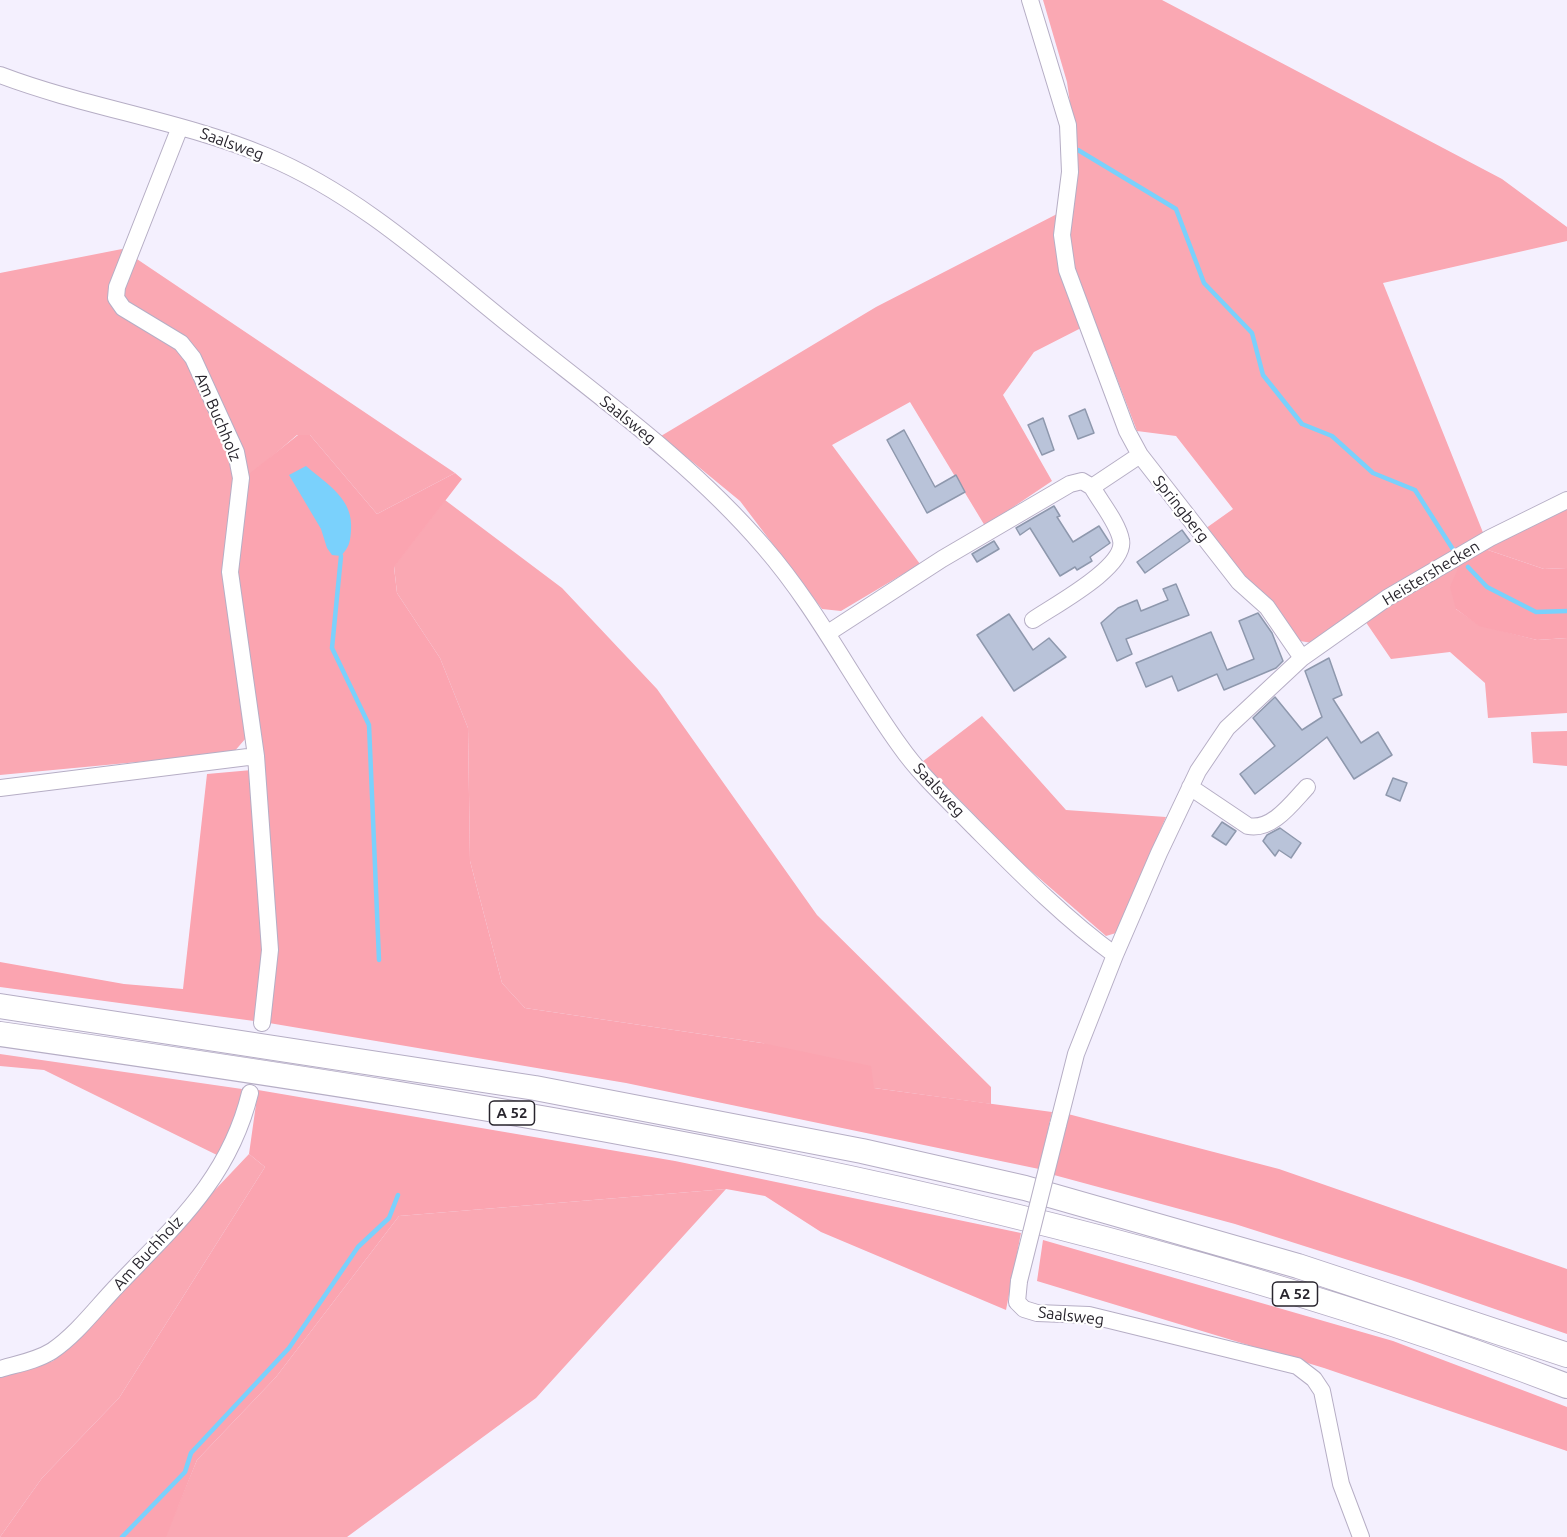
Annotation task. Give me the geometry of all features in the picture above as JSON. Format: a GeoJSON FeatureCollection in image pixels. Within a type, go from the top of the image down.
{"type":"FeatureCollection","features":[{"type":"Feature","properties":{"kind":"highway","name":"A 52"},"geometry":{"type":"LineString","coordinates":[[0,1006],[535,1088],[862,1151],[1025,1188],[1298,1266],[1567,1355]]}},
{"type":"Feature","properties":{"kind":"highway","name":"A 52"},"geometry":{"type":"LineString","coordinates":[[0,1034],[257,1071],[528,1115],[856,1177],[1019,1215],[1289,1292],[1498,1360],[1567,1386]]}},
{"type":"Feature","properties":{"kind":"street","name":"Springberg"},"geometry":{"type":"LineString","coordinates":[[1030,0],[1068,125],[1070,172],[1062,235],[1067,270],[1127,431],[1140,455],[1239,582],[1267,607],[1302,658]]}},
{"type":"Feature","properties":{"kind":"street","name":"Saalsweg"},"geometry":{"type":"LineString","coordinates":[[0,75],[207,133],[269,158],[328,188],[385,226],[705,483],[768,551],[828,633],[900,748],[924,776],[1014,867],[1116,952],[1076,1054],[1019,1281],[1017,1302],[1024,1309],[1037,1313],[1101,1318],[1296,1366],[1314,1379],[1322,1391],[1341,1484],[1361,1537]]}},
{"type":"Feature","properties":{"kind":"street","name":"Am Buchholz"},"geometry":{"type":"LineString","coordinates":[[180,127],[117,287],[116,298],[123,308],[181,343],[193,358],[236,452],[241,478],[230,572],[256,756],[270,950],[262,1023]]}},
{"type":"Feature","properties":{"kind":"street"},"geometry":{"type":"LineString","coordinates":[[1092,488],[1140,455]]}},
{"type":"Feature","properties":{"kind":"street"},"geometry":{"type":"LineString","coordinates":[[828,633],[942,559],[1070,484],[1082,482],[1092,488],[1121,538],[1122,548],[1119,556],[1102,573],[1033,620]]}},
{"type":"Feature","properties":{"kind":"street","name":"Heistershecken"},"geometry":{"type":"LineString","coordinates":[[1302,658],[1387,598],[1490,538],[1567,500]]}},
{"type":"Feature","properties":{"kind":"street"},"geometry":{"type":"LineString","coordinates":[[1116,952],[1190,788],[1227,728],[1302,658]]}},
{"type":"Feature","properties":{"kind":"street"},"geometry":{"type":"LineString","coordinates":[[0,788],[256,756]]}},
{"type":"Feature","properties":{"kind":"street"},"geometry":{"type":"LineString","coordinates":[[1190,788],[1248,826],[1254,827],[1281,814],[1307,787]]}},
{"type":"Feature","properties":{"kind":"street","name":"Am Buchholz"},"geometry":{"type":"LineString","coordinates":[[0,1369],[35,1359],[68,1338],[201,1196],[223,1164],[242,1127],[250,1093]]}},
{"type":"Feature","properties":{"kind":"shaded area"},"geometry":{"type":"Polygon","coordinates":[[[1043,0],[1162,0],[1502,179],[1567,227],[1567,241],[1383,283],[1484,535],[1312,643],[1300,641],[1202,531],[1233,509],[1176,436],[1137,431],[1069,254],[1073,124],[1067,82],[1043,0]]]}},
{"type":"Feature","properties":{"kind":"shaded area"},"geometry":{"type":"Polygon","coordinates":[[[1057,214],[1083,327],[1034,352],[1003,395],[1052,481],[985,526],[910,402],[832,445],[920,564],[841,611],[822,609],[740,501],[661,436],[876,307],[1057,214]]]}},
{"type":"Feature","properties":{"kind":"shaded area"},"geometry":{"type":"Polygon","coordinates":[[[122,249],[455,473],[377,514],[310,435],[297,435],[234,489],[246,738],[233,753],[0,775],[0,273],[122,249]]]}},
{"type":"Feature","properties":{"kind":"shaded area"},"geometry":{"type":"Polygon","coordinates":[[[298,435],[310,435],[377,514],[455,473],[462,479],[394,567],[397,593],[440,658],[468,728],[470,861],[502,983],[525,1008],[762,1043],[871,1066],[874,1088],[1052,1112],[1039,1169],[626,1083],[269,1023],[0,987],[0,962],[124,984],[183,989],[207,774],[263,769],[236,570],[249,474],[298,435]]]}},
{"type":"Feature","properties":{"kind":"shaded area"},"geometry":{"type":"Polygon","coordinates":[[[445,500],[562,588],[657,689],[817,915],[991,1087],[991,1104],[874,1088],[762,1043],[525,1008],[502,983],[470,861],[468,728],[440,658],[397,593],[394,566],[445,500]]]}},
{"type":"Feature","properties":{"kind":"shaded area"},"geometry":{"type":"Polygon","coordinates":[[[1567,508],[1567,568],[1544,569],[1485,549],[1567,508]]]}},
{"type":"Feature","properties":{"kind":"shaded area"},"geometry":{"type":"Polygon","coordinates":[[[1485,549],[1544,569],[1567,568],[1567,638],[1537,640],[1479,626],[1456,609],[1450,587],[1460,564],[1485,549]]]}},
{"type":"Feature","properties":{"kind":"shaded area"},"geometry":{"type":"Polygon","coordinates":[[[1460,564],[1456,609],[1479,625],[1537,640],[1567,638],[1567,713],[1488,718],[1485,683],[1450,652],[1391,659],[1363,618],[1460,564]]]}},
{"type":"Feature","properties":{"kind":"shaded area"},"geometry":{"type":"Polygon","coordinates":[[[982,716],[1066,810],[1166,817],[1116,933],[1106,936],[1023,864],[922,762],[982,716]]]}},
{"type":"Feature","properties":{"kind":"shaded area"},"geometry":{"type":"Polygon","coordinates":[[[1567,731],[1567,766],[1533,763],[1531,732],[1567,731]]]}},
{"type":"Feature","properties":{"kind":"shaded area"},"geometry":{"type":"Polygon","coordinates":[[[0,1054],[242,1089],[234,1126],[221,1157],[44,1070],[0,1066],[0,1054]]]}},
{"type":"Feature","properties":{"kind":"shaded area"},"geometry":{"type":"Polygon","coordinates":[[[258,1090],[675,1161],[1021,1233],[1006,1310],[821,1232],[765,1196],[726,1189],[399,1216],[276,1377],[197,1460],[166,1537],[0,1537],[42,1478],[119,1398],[265,1167],[249,1154],[258,1090]]]}},
{"type":"Feature","properties":{"kind":"shaded area"},"geometry":{"type":"Polygon","coordinates":[[[1068,1114],[1279,1169],[1567,1269],[1567,1334],[1411,1280],[1235,1224],[1054,1175],[1068,1114]]]}},
{"type":"Feature","properties":{"kind":"shaded area"},"geometry":{"type":"Polygon","coordinates":[[[249,1154],[265,1167],[119,1398],[42,1478],[0,1537],[0,1376],[53,1361],[249,1154]]]}},
{"type":"Feature","properties":{"kind":"shaded area"},"geometry":{"type":"Polygon","coordinates":[[[726,1189],[536,1398],[347,1537],[165,1537],[197,1460],[276,1377],[399,1216],[726,1189]]]}},
{"type":"Feature","properties":{"kind":"shaded area"},"geometry":{"type":"Polygon","coordinates":[[[1043,1240],[1393,1341],[1567,1407],[1567,1451],[1324,1368],[1037,1281],[1043,1240]]]}},
{"type":"Feature","properties":{"kind":"water"},"geometry":{"type":"Polygon","coordinates":[[[306,466],[331,486],[344,501],[348,510],[351,520],[350,539],[341,556],[332,555],[327,548],[321,529],[289,475],[306,466]]]}},
{"type":"Feature","properties":{"kind":"building"},"geometry":{"type":"Polygon","coordinates":[[[1085,409],[1094,433],[1078,439],[1069,416],[1085,409]]]}},
{"type":"Feature","properties":{"kind":"building"},"geometry":{"type":"Polygon","coordinates":[[[1043,418],[1054,450],[1042,455],[1028,425],[1043,418]]]}},
{"type":"Feature","properties":{"kind":"building"},"geometry":{"type":"Polygon","coordinates":[[[904,430],[935,487],[956,475],[965,492],[927,513],[887,440],[904,430]]]}},
{"type":"Feature","properties":{"kind":"building"},"geometry":{"type":"Polygon","coordinates":[[[1054,506],[1060,516],[1057,517],[1073,542],[1099,526],[1110,543],[1090,557],[1092,561],[1060,576],[1030,528],[1020,535],[1016,528],[1054,506]]]}},
{"type":"Feature","properties":{"kind":"building"},"geometry":{"type":"Polygon","coordinates":[[[1182,530],[1190,541],[1145,573],[1137,562],[1182,530]]]}},
{"type":"Feature","properties":{"kind":"building"},"geometry":{"type":"Polygon","coordinates":[[[994,541],[999,549],[977,562],[972,554],[994,541]]]}},
{"type":"Feature","properties":{"kind":"building"},"geometry":{"type":"Polygon","coordinates":[[[1176,584],[1189,615],[1126,639],[1132,654],[1117,661],[1101,623],[1118,608],[1137,600],[1141,611],[1168,600],[1163,589],[1176,584]]]}},
{"type":"Feature","properties":{"kind":"building"},"geometry":{"type":"Polygon","coordinates":[[[1258,613],[1272,633],[1283,661],[1276,668],[1224,690],[1217,674],[1178,691],[1172,676],[1146,687],[1136,663],[1211,632],[1227,670],[1254,659],[1239,621],[1258,613]]]}},
{"type":"Feature","properties":{"kind":"building"},"geometry":{"type":"Polygon","coordinates":[[[1009,614],[1033,650],[1049,638],[1066,657],[1014,691],[977,635],[1009,614]]]}},
{"type":"Feature","properties":{"kind":"building"},"geometry":{"type":"Polygon","coordinates":[[[1329,658],[1342,695],[1333,699],[1361,743],[1378,732],[1392,755],[1354,779],[1327,737],[1255,794],[1240,774],[1275,746],[1253,718],[1275,697],[1302,730],[1322,717],[1305,671],[1329,658]]]}},
{"type":"Feature","properties":{"kind":"building"},"geometry":{"type":"Polygon","coordinates":[[[1393,778],[1407,783],[1400,801],[1386,795],[1393,778]]]}},
{"type":"Feature","properties":{"kind":"building"},"geometry":{"type":"Polygon","coordinates":[[[1222,822],[1236,831],[1226,845],[1212,836],[1222,822]]]}},
{"type":"Feature","properties":{"kind":"building"},"geometry":{"type":"Polygon","coordinates":[[[1280,828],[1301,843],[1291,858],[1279,850],[1275,856],[1263,841],[1267,835],[1280,828]]]}},
{"type":"Feature","properties":{"kind":"waterway"},"geometry":{"type":"LineString","coordinates":[[1078,150],[1176,209],[1204,283],[1252,333],[1263,375],[1302,424],[1332,436],[1373,473],[1415,490],[1454,551]]}},
{"type":"Feature","properties":{"kind":"waterway"},"geometry":{"type":"LineString","coordinates":[[341,556],[332,648],[369,725],[379,960]]}},
{"type":"Feature","properties":{"kind":"waterway"},"geometry":{"type":"LineString","coordinates":[[1468,567],[1487,587],[1536,612],[1567,611]]}},
{"type":"Feature","properties":{"kind":"waterway"},"geometry":{"type":"LineString","coordinates":[[122,1537],[185,1472],[191,1453],[289,1348],[358,1247],[389,1218],[398,1195]]}}]}
